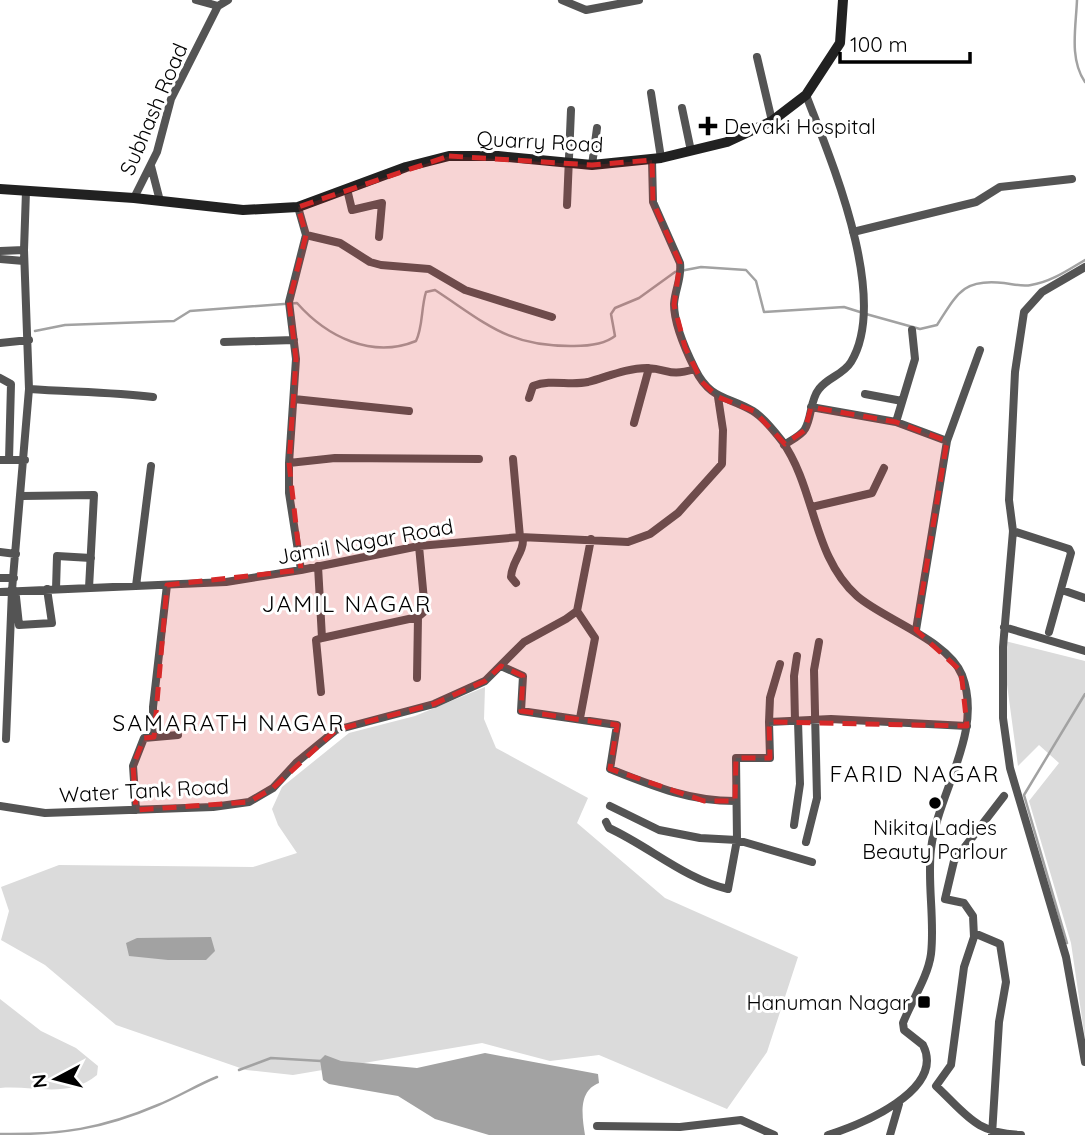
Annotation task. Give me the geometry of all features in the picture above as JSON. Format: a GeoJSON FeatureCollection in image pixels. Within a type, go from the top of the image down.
{"type":"FeatureCollection","features":[{"type":"Feature","properties":{"kind":"main road","name":"Quarry Road"},"geometry":{"type":"LineString","coordinates":[[0,189],[134,198],[243,210],[298,207],[406,167],[449,156],[498,156],[592,165],[656,159],[727,142],[772,121],[806,95],[840,43],[843,0]]}},
{"type":"Feature","properties":{"kind":"street"},"geometry":{"type":"LineString","coordinates":[[196,0],[218,6],[228,0]]}},
{"type":"Feature","properties":{"kind":"street"},"geometry":{"type":"LineString","coordinates":[[562,0],[586,10],[639,0]]}},
{"type":"Feature","properties":{"kind":"street","name":"Subhash Road"},"geometry":{"type":"LineString","coordinates":[[134,198],[151,166],[171,99],[218,6]]}},
{"type":"Feature","properties":{"kind":"street"},"geometry":{"type":"LineString","coordinates":[[757,57],[772,121]]}},
{"type":"Feature","properties":{"kind":"street"},"geometry":{"type":"LineString","coordinates":[[651,93],[656,159],[653,202],[680,263],[681,272],[674,304],[685,347],[695,369],[702,382],[718,397],[754,411],[784,445],[809,493],[818,534],[839,574],[858,597],[916,630],[961,671],[967,692],[967,726],[931,848],[931,955],[902,1023],[904,1030],[923,1045],[926,1061],[920,1079],[900,1104],[890,1135]]}},
{"type":"Feature","properties":{"kind":"street"},"geometry":{"type":"LineString","coordinates":[[784,445],[805,430],[817,391],[824,383],[837,377],[851,362],[863,336],[865,312],[853,232],[833,167],[806,95]]}},
{"type":"Feature","properties":{"kind":"street"},"geometry":{"type":"LineString","coordinates":[[682,108],[691,151]]}},
{"type":"Feature","properties":{"kind":"street"},"geometry":{"type":"LineString","coordinates":[[567,205],[566,162],[571,110]]}},
{"type":"Feature","properties":{"kind":"street"},"geometry":{"type":"LineString","coordinates":[[592,165],[597,128]]}},
{"type":"Feature","properties":{"kind":"street"},"geometry":{"type":"LineString","coordinates":[[151,166],[160,201]]}},
{"type":"Feature","properties":{"kind":"street"},"geometry":{"type":"LineString","coordinates":[[853,232],[976,202],[1000,187],[1072,179]]}},
{"type":"Feature","properties":{"kind":"street"},"geometry":{"type":"LineString","coordinates":[[347,189],[352,210],[382,202],[379,237]]}},
{"type":"Feature","properties":{"kind":"street"},"geometry":{"type":"LineString","coordinates":[[6,739],[5,670],[14,591],[29,389],[24,261],[26,191]]}},
{"type":"Feature","properties":{"kind":"street"},"geometry":{"type":"LineString","coordinates":[[298,207],[306,235],[289,304],[294,340],[289,493],[301,570]]}},
{"type":"Feature","properties":{"kind":"street"},"geometry":{"type":"LineString","coordinates":[[306,235],[340,243],[381,265],[429,269],[485,298],[552,317]]}},
{"type":"Feature","properties":{"kind":"street"},"geometry":{"type":"LineString","coordinates":[[0,251],[24,250]]}},
{"type":"Feature","properties":{"kind":"street"},"geometry":{"type":"LineString","coordinates":[[0,260],[24,261]]}},
{"type":"Feature","properties":{"kind":"street"},"geometry":{"type":"LineString","coordinates":[[1085,268],[1042,292],[1024,312],[1015,385],[1009,500],[1013,531],[1004,627],[1003,718],[1010,768],[1066,957],[1085,1062]]}},
{"type":"Feature","properties":{"kind":"street"},"geometry":{"type":"LineString","coordinates":[[896,422],[915,359],[912,330]]}},
{"type":"Feature","properties":{"kind":"street"},"geometry":{"type":"LineString","coordinates":[[0,343],[29,340]]}},
{"type":"Feature","properties":{"kind":"street"},"geometry":{"type":"LineString","coordinates":[[224,342],[294,340]]}},
{"type":"Feature","properties":{"kind":"street"},"geometry":{"type":"LineString","coordinates":[[916,630],[947,441],[980,349]]}},
{"type":"Feature","properties":{"kind":"street"},"geometry":{"type":"LineString","coordinates":[[529,398],[533,386],[548,381],[586,382],[632,369],[649,368],[675,375],[695,369]]}},
{"type":"Feature","properties":{"kind":"street"},"geometry":{"type":"LineString","coordinates":[[634,423],[649,368]]}},
{"type":"Feature","properties":{"kind":"street"},"geometry":{"type":"LineString","coordinates":[[0,378],[11,384],[4,460],[25,460]]}},
{"type":"Feature","properties":{"kind":"street"},"geometry":{"type":"LineString","coordinates":[[29,389],[91,394],[107,391],[153,397]]}},
{"type":"Feature","properties":{"kind":"street"},"geometry":{"type":"LineString","coordinates":[[865,394],[902,401]]}},
{"type":"Feature","properties":{"kind":"street","name":"Jamil Nagar Road"},"geometry":{"type":"LineString","coordinates":[[0,592],[226,582],[419,546],[522,537],[628,542],[650,534],[707,484],[722,464],[723,430],[718,397]]}},
{"type":"Feature","properties":{"kind":"street"},"geometry":{"type":"LineString","coordinates":[[294,399],[409,411]]}},
{"type":"Feature","properties":{"kind":"street"},"geometry":{"type":"LineString","coordinates":[[811,407],[896,422],[947,441]]}},
{"type":"Feature","properties":{"kind":"street"},"geometry":{"type":"LineString","coordinates":[[289,463],[335,458],[480,459]]}},
{"type":"Feature","properties":{"kind":"street"},"geometry":{"type":"LineString","coordinates":[[513,459],[524,551],[512,570],[511,577],[516,583]]}},
{"type":"Feature","properties":{"kind":"street"},"geometry":{"type":"LineString","coordinates":[[136,586],[151,466]]}},
{"type":"Feature","properties":{"kind":"street"},"geometry":{"type":"LineString","coordinates":[[812,508],[872,493],[884,468]]}},
{"type":"Feature","properties":{"kind":"street"},"geometry":{"type":"LineString","coordinates":[[22,496],[94,495],[87,558],[89,588]]}},
{"type":"Feature","properties":{"kind":"street"},"geometry":{"type":"LineString","coordinates":[[1013,531],[1069,549],[1071,553],[1049,632]]}},
{"type":"Feature","properties":{"kind":"street"},"geometry":{"type":"LineString","coordinates":[[580,718],[595,638],[577,611],[591,539]]}},
{"type":"Feature","properties":{"kind":"street"},"geometry":{"type":"LineString","coordinates":[[321,692],[316,640],[418,617],[425,611],[419,546]]}},
{"type":"Feature","properties":{"kind":"street"},"geometry":{"type":"LineString","coordinates":[[0,555],[16,556]]}},
{"type":"Feature","properties":{"kind":"street"},"geometry":{"type":"LineString","coordinates":[[14,591],[19,625],[54,621],[52,589],[57,556],[87,558]]}},
{"type":"Feature","properties":{"kind":"street"},"geometry":{"type":"LineString","coordinates":[[83,569],[87,558]]}},
{"type":"Feature","properties":{"kind":"street"},"geometry":{"type":"LineString","coordinates":[[318,566],[322,638]]}},
{"type":"Feature","properties":{"kind":"street"},"geometry":{"type":"LineString","coordinates":[[0,578],[14,578]]}},
{"type":"Feature","properties":{"kind":"street"},"geometry":{"type":"LineString","coordinates":[[153,737],[153,707],[167,585]]}},
{"type":"Feature","properties":{"kind":"street"},"geometry":{"type":"LineString","coordinates":[[1062,590],[1085,597]]}},
{"type":"Feature","properties":{"kind":"street","name":"Water Tank Road"},"geometry":{"type":"LineString","coordinates":[[0,806],[45,813],[213,807],[248,802],[272,789],[297,762],[336,730],[433,704],[485,681],[524,642],[552,629],[577,611]]}},
{"type":"Feature","properties":{"kind":"street"},"geometry":{"type":"LineString","coordinates":[[417,678],[418,617]]}},
{"type":"Feature","properties":{"kind":"street"},"geometry":{"type":"LineString","coordinates":[[1004,627],[1085,651]]}},
{"type":"Feature","properties":{"kind":"street"},"geometry":{"type":"LineString","coordinates":[[806,842],[817,799],[814,670],[819,642]]}},
{"type":"Feature","properties":{"kind":"street"},"geometry":{"type":"LineString","coordinates":[[794,825],[800,784],[794,676],[797,656]]}},
{"type":"Feature","properties":{"kind":"street"},"geometry":{"type":"LineString","coordinates":[[606,822],[609,828],[643,844],[704,883],[728,889],[737,840],[736,758],[770,758],[770,698],[780,663]]}},
{"type":"Feature","properties":{"kind":"street"},"geometry":{"type":"LineString","coordinates":[[501,666],[523,676],[521,711],[617,725],[610,769],[674,794],[704,801],[735,801]]}},
{"type":"Feature","properties":{"kind":"street"},"geometry":{"type":"LineString","coordinates":[[769,722],[814,720],[967,726]]}},
{"type":"Feature","properties":{"kind":"street"},"geometry":{"type":"LineString","coordinates":[[136,810],[133,766],[144,738],[178,735]]}},
{"type":"Feature","properties":{"kind":"street"},"geometry":{"type":"LineString","coordinates":[[1004,796],[954,862],[949,878],[945,899],[964,903],[974,916],[974,933],[964,967],[951,1065],[936,1086],[980,1128],[992,1134],[1021,1135]]}},
{"type":"Feature","properties":{"kind":"street"},"geometry":{"type":"LineString","coordinates":[[610,806],[659,830],[700,838],[737,840],[812,862]]}},
{"type":"Feature","properties":{"kind":"street"},"geometry":{"type":"LineString","coordinates":[[974,933],[1000,944],[1006,982],[999,1022],[992,1134]]}},
{"type":"Feature","properties":{"kind":"street"},"geometry":{"type":"LineString","coordinates":[[828,1135],[850,1128],[900,1104]]}},
{"type":"Feature","properties":{"kind":"street"},"geometry":{"type":"LineString","coordinates":[[597,1126],[680,1127],[741,1120],[774,1135]]}},
{"type":"Feature","properties":{"kind":"highlighted area"},"geometry":{"type":"Polygon","coordinates":[[[449,156],[592,165],[652,160],[653,202],[680,263],[674,305],[685,347],[702,382],[718,397],[754,411],[785,444],[805,430],[811,407],[896,422],[947,441],[916,630],[961,671],[967,726],[769,722],[770,758],[736,758],[735,801],[704,801],[610,769],[617,725],[521,711],[523,676],[501,666],[485,681],[434,704],[336,730],[273,788],[249,802],[136,810],[133,766],[144,738],[154,737],[167,585],[301,570],[289,463],[296,359],[289,302],[306,235],[298,207],[449,156]]]}},
{"type":"Feature","properties":{"kind":"shaded area"},"geometry":{"type":"Polygon","coordinates":[[[1001,640],[1085,661],[1085,1039],[1071,943],[1029,801],[1059,763],[1039,745],[1018,766],[1001,640]]]}},
{"type":"Feature","properties":{"kind":"shaded area"},"geometry":{"type":"Polygon","coordinates":[[[485,687],[484,719],[496,748],[588,798],[577,823],[665,898],[798,957],[767,1052],[727,1109],[599,1055],[550,1061],[482,1043],[293,1075],[246,1070],[116,1025],[45,965],[1,940],[9,911],[1,887],[59,865],[253,867],[297,853],[278,825],[272,809],[282,787],[349,733],[415,716],[485,687]]]}},
{"type":"Feature","properties":{"kind":"shaded area"},"geometry":{"type":"Polygon","coordinates":[[[211,937],[215,951],[206,960],[129,956],[126,943],[137,938],[211,937]]]}},
{"type":"Feature","properties":{"kind":"shaded area"},"geometry":{"type":"Polygon","coordinates":[[[0,999],[41,1031],[76,1048],[98,1066],[97,1075],[74,1087],[63,1089],[0,1088],[0,999]]]}},
{"type":"Feature","properties":{"kind":"shaded area"},"geometry":{"type":"Polygon","coordinates":[[[485,1053],[598,1074],[599,1083],[588,1092],[583,1105],[585,1135],[489,1135],[435,1119],[398,1096],[329,1084],[323,1080],[320,1060],[325,1055],[341,1061],[417,1068],[485,1053]]]}},
{"type":"Feature","properties":{"kind":"waterway"},"geometry":{"type":"LineString","coordinates":[[1077,0],[1075,53],[1085,82]]}},
{"type":"Feature","properties":{"kind":"waterway"},"geometry":{"type":"LineString","coordinates":[[866,314],[920,329],[937,325],[956,297],[970,286],[990,282],[1024,286],[1038,283],[1085,260]]}},
{"type":"Feature","properties":{"kind":"waterway"},"geometry":{"type":"LineString","coordinates":[[35,331],[65,325],[174,321],[190,311],[297,303],[322,326],[351,342],[367,346],[399,346],[416,341],[426,292],[435,290],[484,323],[515,338],[551,345],[584,346],[601,343],[615,336],[611,314],[615,308],[639,298],[675,272],[701,267],[746,270],[756,281],[764,312],[844,307],[860,312]]}},
{"type":"Feature","properties":{"kind":"waterway"},"geometry":{"type":"LineString","coordinates":[[1067,943],[1024,795],[1085,694]]}},
{"type":"Feature","properties":{"kind":"waterway"},"geometry":{"type":"LineString","coordinates":[[239,1070],[271,1058],[321,1061]]}},
{"type":"Feature","properties":{"kind":"waterway"},"geometry":{"type":"LineString","coordinates":[[0,1134],[62,1132],[99,1125],[158,1105],[217,1077]]}},
{"type":"Feature","properties":{"kind":"place","name":"Devaki Hospital"},"geometry":{"type":"Point","coordinates":[708,126]}},
{"type":"Feature","properties":{"kind":"place","name":"Nikita Ladies Beauty Parlour"},"geometry":{"type":"Point","coordinates":[935,803]}},
{"type":"Feature","properties":{"kind":"place","name":"Hanuman Nagar"},"geometry":{"type":"Point","coordinates":[924,1002]}},
{"type":"Feature","properties":{"kind":"district","name":"JAMIL NAGAR"},"geometry":{"type":"Point","coordinates":[347,603]}},
{"type":"Feature","properties":{"kind":"district","name":"SAMARATH NAGAR"},"geometry":{"type":"Point","coordinates":[229,722]}},
{"type":"Feature","properties":{"kind":"district","name":"FARID NAGAR"},"geometry":{"type":"Point","coordinates":[915,773]}}]}
